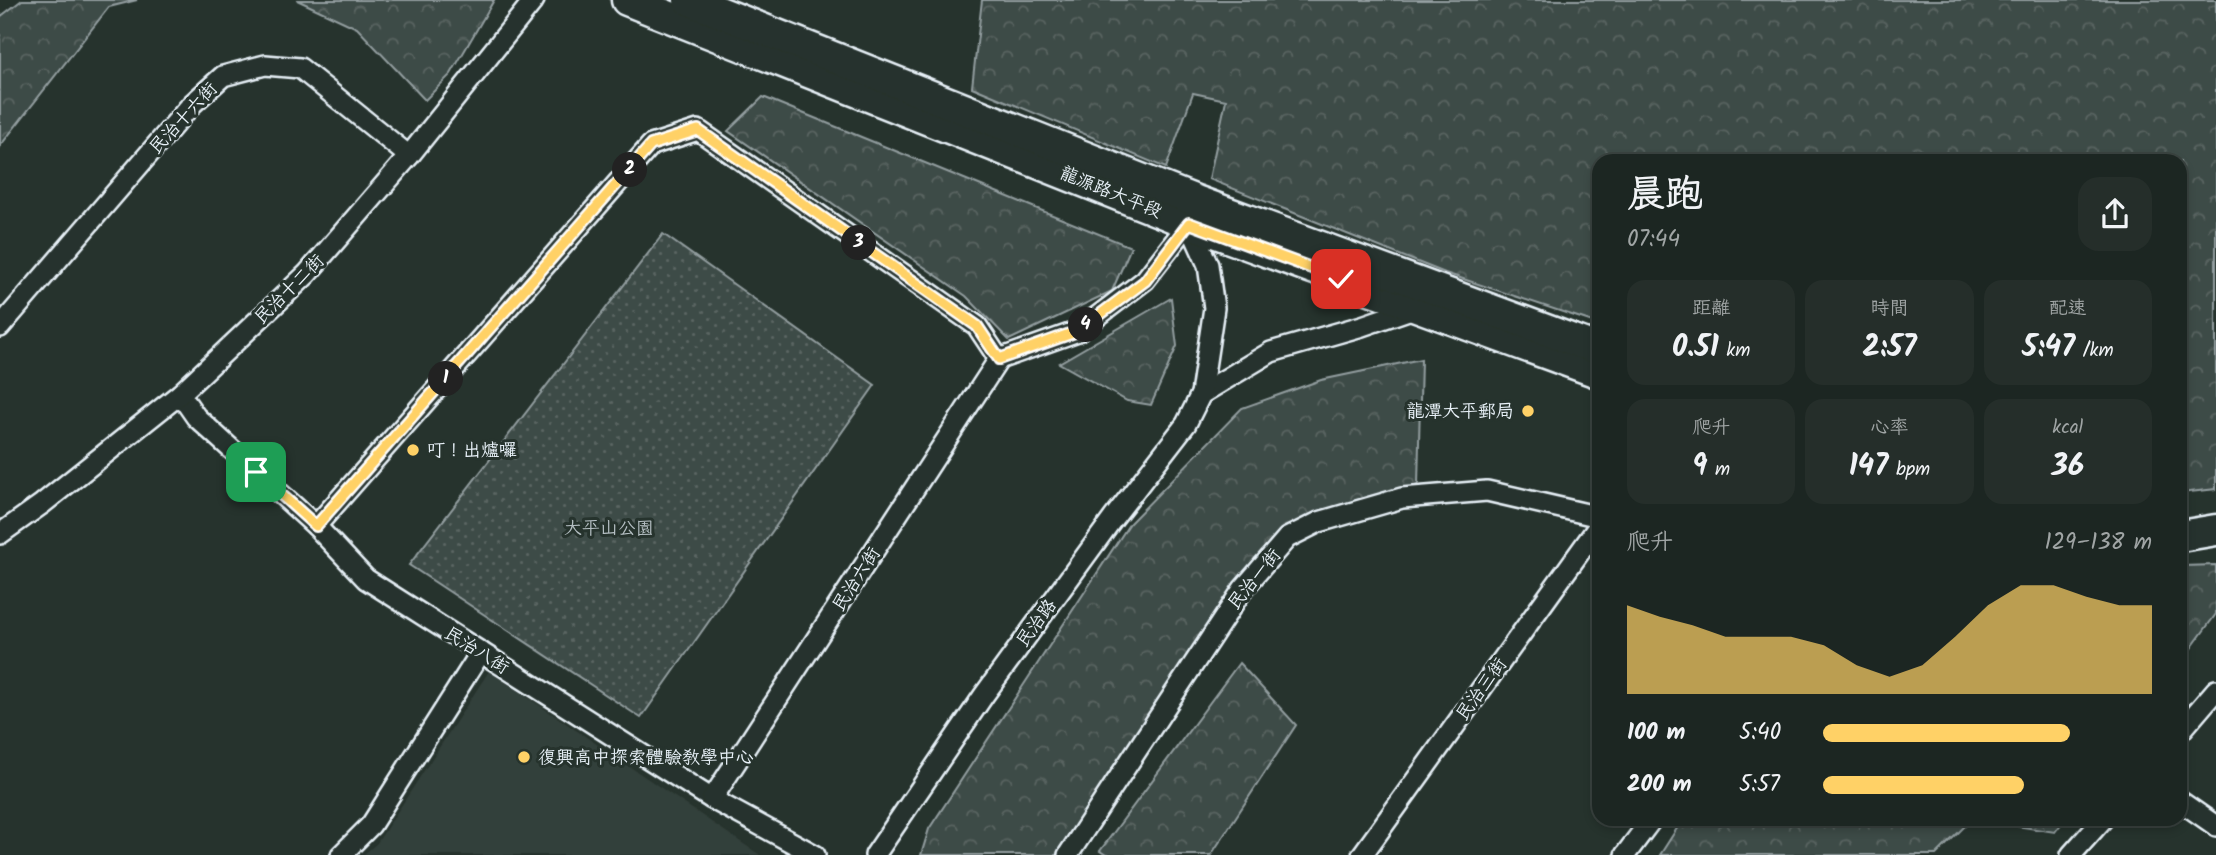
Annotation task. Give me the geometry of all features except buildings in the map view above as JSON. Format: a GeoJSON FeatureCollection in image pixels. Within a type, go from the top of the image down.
{"type":"FeatureCollection","features":[{"type":"Feature","properties":{"kind":"main road","name":"龍源路大平段"},"geometry":{"type":"LineString","coordinates":[[627,0],[1422,297],[1592,370]]}},
{"type":"Feature","properties":{"kind":"main road","name":"龍源路大平段"},"geometry":{"type":"LineString","coordinates":[[689,0],[1192,212]]}},
{"type":"Feature","properties":{"kind":"main road","name":"龍源路大平段"},"geometry":{"type":"LineString","coordinates":[[1422,297],[1592,348]]}},
{"type":"Feature","properties":{"kind":"main road"},"geometry":{"type":"LineString","coordinates":[[2187,535],[2216,530]]}},
{"type":"Feature","properties":{"kind":"street","name":"民治十二街"},"geometry":{"type":"LineString","coordinates":[[0,534],[42,504],[180,394],[307,274],[410,156],[534,0]]}},
{"type":"Feature","properties":{"kind":"street","name":"民治十六街"},"geometry":{"type":"LineString","coordinates":[[0,327],[191,105],[223,76],[265,65],[300,68],[410,156]]}},
{"type":"Feature","properties":{"kind":"street"},"geometry":{"type":"LineString","coordinates":[[316,526],[651,145],[698,130],[977,326],[999,359],[1078,331],[1145,281],[1192,212]]}},
{"type":"Feature","properties":{"kind":"street"},"geometry":{"type":"LineString","coordinates":[[1192,212],[1208,265],[1214,307],[1201,394]]}},
{"type":"Feature","properties":{"kind":"street"},"geometry":{"type":"LineString","coordinates":[[1201,394],[1271,352],[1362,326],[1422,297]]}},
{"type":"Feature","properties":{"kind":"street","name":"民治六街"},"geometry":{"type":"LineString","coordinates":[[712,799],[999,359]]}},
{"type":"Feature","properties":{"kind":"street","name":"民治八街"},"geometry":{"type":"LineString","coordinates":[[180,394],[196,417],[316,526],[366,579],[712,799],[815,855]]}},
{"type":"Feature","properties":{"kind":"street","name":"民治路"},"geometry":{"type":"LineString","coordinates":[[875,855],[984,695],[1114,517],[1186,424],[1201,394]]}},
{"type":"Feature","properties":{"kind":"street","name":"民治一街"},"geometry":{"type":"LineString","coordinates":[[1068,855],[1243,589],[1287,538],[1319,522],[1402,498],[1487,491],[1592,515]]}},
{"type":"Feature","properties":{"kind":"street","name":"民治三街"},"geometry":{"type":"LineString","coordinates":[[1362,855],[1592,535]]}},
{"type":"Feature","properties":{"kind":"street"},"geometry":{"type":"LineString","coordinates":[[341,855],[371,825],[481,652]]}},
{"type":"Feature","properties":{"kind":"street"},"geometry":{"type":"LineString","coordinates":[[2187,724],[2216,690]]}},
{"type":"Feature","properties":{"kind":"street"},"geometry":{"type":"LineString","coordinates":[[2187,806],[2216,826]]}},
{"type":"Feature","properties":{"kind":"street"},"geometry":{"type":"LineString","coordinates":[[1625,855],[1647,826]]}},
{"type":"Feature","properties":{"kind":"street"},"geometry":{"type":"LineString","coordinates":[[2071,855],[2097,826]]}},
{"type":"Feature","properties":{"kind":"shaded area","name":"復興高中探索體驗教學中心"},"geometry":{"type":"Polygon","coordinates":[[[489,671],[760,855],[363,855],[377,843],[489,671]]]}},
{"type":"Feature","properties":{"kind":"green space"},"geometry":{"type":"Polygon","coordinates":[[[22,0],[137,0],[109,7],[0,146],[0,17],[22,0]]]}},
{"type":"Feature","properties":{"kind":"green space"},"geometry":{"type":"Polygon","coordinates":[[[297,0],[494,0],[451,74],[425,100],[357,28],[297,0]]]}},
{"type":"Feature","properties":{"kind":"green space"},"geometry":{"type":"Polygon","coordinates":[[[982,0],[2216,0],[2216,489],[2187,492],[2187,154],[1592,154],[1592,322],[1445,273],[1209,179],[1226,100],[1193,93],[1166,168],[972,87],[982,0]]]}},
{"type":"Feature","properties":{"kind":"green space"},"geometry":{"type":"Polygon","coordinates":[[[763,97],[1131,247],[1112,291],[1009,340],[966,296],[728,131],[763,97]]]}},
{"type":"Feature","properties":{"kind":"green space","name":"大平山公園"},"geometry":{"type":"Polygon","coordinates":[[[663,234],[875,385],[641,718],[409,565],[663,234]]]}},
{"type":"Feature","properties":{"kind":"green space"},"geometry":{"type":"Polygon","coordinates":[[[1171,298],[1177,346],[1151,405],[1127,401],[1059,363],[1171,298]]]}},
{"type":"Feature","properties":{"kind":"green space"},"geometry":{"type":"Polygon","coordinates":[[[1421,359],[1418,485],[1299,527],[1161,706],[1058,855],[921,855],[929,829],[1130,523],[1242,408],[1321,380],[1421,359]]]}},
{"type":"Feature","properties":{"kind":"green space"},"geometry":{"type":"Polygon","coordinates":[[[2216,565],[2216,614],[2187,654],[2187,566],[2216,565]]]}},
{"type":"Feature","properties":{"kind":"green space"},"geometry":{"type":"Polygon","coordinates":[[[1239,663],[1296,725],[1211,855],[1106,855],[1100,851],[1239,663]]]}},
{"type":"Feature","properties":{"kind":"green space"},"geometry":{"type":"Polygon","coordinates":[[[1679,826],[1965,826],[1936,855],[1660,855],[1679,826]]]}},
{"type":"Feature","properties":{"kind":"green space"},"geometry":{"type":"Polygon","coordinates":[[[2017,826],[2060,826],[2055,832],[2017,826]]]}},
{"type":"Feature","properties":{"kind":"place","name":"龍潭大平郵局"},"geometry":{"type":"Point","coordinates":[1528,411]}},
{"type":"Feature","properties":{"kind":"place","name":"叮！出爐囉"},"geometry":{"type":"Point","coordinates":[413,450]}},
{"type":"Feature","properties":{"kind":"place","name":"復興高中探索體驗教學中心"},"geometry":{"type":"Point","coordinates":[524,757]}},
{"type":"Feature","properties":{"kind":"route"},"geometry":{"type":"LineString","coordinates":[[256,472],[316,526],[651,145],[698,130],[977,326],[999,359],[1078,331],[1145,281],[1189,223],[1341,279]]}}]}
